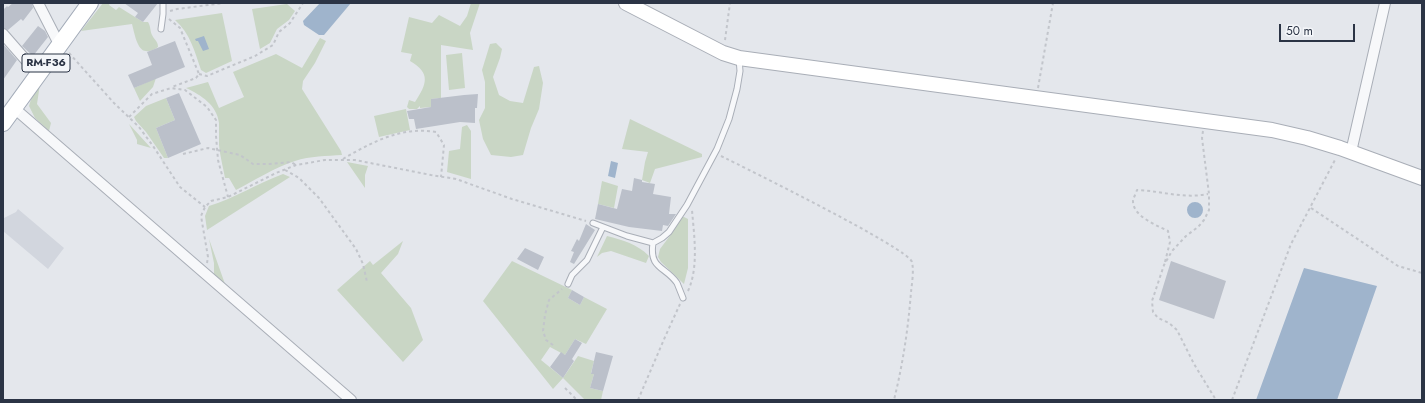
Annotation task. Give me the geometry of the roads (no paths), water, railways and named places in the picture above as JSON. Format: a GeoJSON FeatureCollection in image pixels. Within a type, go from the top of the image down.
{"type":"FeatureCollection","features":[{"type":"Feature","properties":{"kind":"main road","name":"RM-F36"},"geometry":{"type":"LineString","coordinates":[[3,123],[90,3]]}},
{"type":"Feature","properties":{"kind":"main road"},"geometry":{"type":"LineString","coordinates":[[626,3],[723,53],[739,58],[1272,130],[1346,150],[1422,178]]}},
{"type":"Feature","properties":{"kind":"street"},"geometry":{"type":"LineString","coordinates":[[38,3],[59,44]]}},
{"type":"Feature","properties":{"kind":"street"},"geometry":{"type":"LineString","coordinates":[[1346,150],[1385,3]]}},
{"type":"Feature","properties":{"kind":"street"},"geometry":{"type":"LineString","coordinates":[[3,34],[38,74]]}},
{"type":"Feature","properties":{"kind":"street"},"geometry":{"type":"LineString","coordinates":[[14,108],[351,400]]}},
{"type":"Feature","properties":{"kind":"lane"},"geometry":{"type":"LineString","coordinates":[[161,29],[164,14],[163,3]]}},
{"type":"Feature","properties":{"kind":"lane"},"geometry":{"type":"LineString","coordinates":[[593,223],[626,236],[653,243],[669,232],[687,205],[715,153],[729,119],[740,71],[739,58]]}},
{"type":"Feature","properties":{"kind":"lane"},"geometry":{"type":"LineString","coordinates":[[568,284],[572,275],[587,260],[603,227]]}},
{"type":"Feature","properties":{"kind":"lane"},"geometry":{"type":"LineString","coordinates":[[653,243],[653,258],[658,266],[676,283],[683,298]]}},
{"type":"Feature","properties":{"kind":"water"},"geometry":{"type":"Polygon","coordinates":[[[320,3],[351,3],[324,35],[319,35],[304,25],[303,21],[320,3]]]}},
{"type":"Feature","properties":{"kind":"water"},"geometry":{"type":"Polygon","coordinates":[[[204,36],[209,49],[203,51],[198,41],[195,39],[204,36]]]}},
{"type":"Feature","properties":{"kind":"water"},"geometry":{"type":"Polygon","coordinates":[[[611,161],[618,163],[615,178],[608,176],[611,161]]]}},
{"type":"Feature","properties":{"kind":"water"},"geometry":{"type":"Polygon","coordinates":[[[1195,202],[1201,204],[1203,210],[1201,216],[1195,218],[1189,216],[1187,210],[1189,204],[1195,202]]]}},
{"type":"Feature","properties":{"kind":"water"},"geometry":{"type":"Polygon","coordinates":[[[1304,268],[1377,286],[1337,400],[1256,400],[1304,268]]]}}]}
